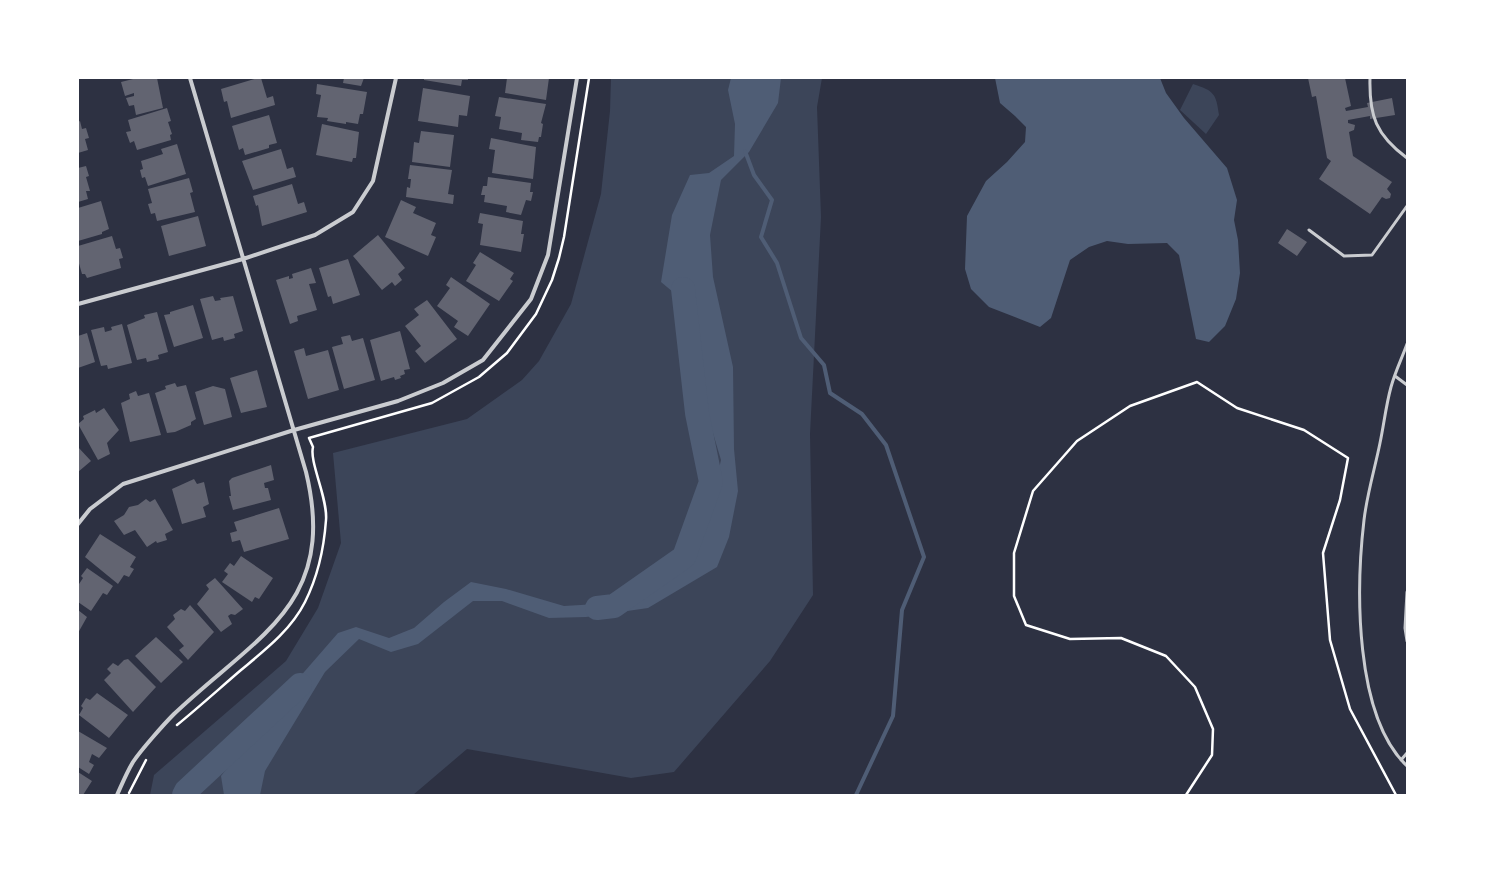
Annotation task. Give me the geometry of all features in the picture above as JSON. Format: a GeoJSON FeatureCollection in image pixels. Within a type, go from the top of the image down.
{"type":"FeatureCollection","features":[{"type":"Feature","properties":{"kind":"street"},"geometry":{"type":"LineString","coordinates":[[117,795],[134,761],[173,714],[260,640],[289,608],[304,578],[311,556],[314,531],[312,497],[294,430],[190,78]]}},
{"type":"Feature","properties":{"kind":"street"},"geometry":{"type":"LineString","coordinates":[[78,304],[243,258],[316,235],[353,212],[373,181],[396,78]]}},
{"type":"Feature","properties":{"kind":"street"},"geometry":{"type":"LineString","coordinates":[[78,524],[90,509],[123,484],[294,430],[398,401],[443,383],[483,360],[509,329],[531,299],[548,255],[577,78]]}},
{"type":"Feature","properties":{"kind":"lane"},"geometry":{"type":"LineString","coordinates":[[1370,78],[1372,109],[1378,129],[1384,139],[1392,147],[1407,158]]}},
{"type":"Feature","properties":{"kind":"lane"},"geometry":{"type":"LineString","coordinates":[[1309,230],[1344,256],[1372,255],[1407,206]]}},
{"type":"Feature","properties":{"kind":"lane"},"geometry":{"type":"LineString","coordinates":[[1407,344],[1391,386],[1364,520],[1361,576],[1361,637],[1366,675],[1373,706],[1382,729],[1401,760],[1407,766]]}},
{"type":"Feature","properties":{"kind":"lane"},"geometry":{"type":"LineString","coordinates":[[1395,376],[1407,385]]}},
{"type":"Feature","properties":{"kind":"lane"},"geometry":{"type":"LineString","coordinates":[[1407,592],[1405,628],[1407,642]]}},
{"type":"Feature","properties":{"kind":"lane"},"geometry":{"type":"LineString","coordinates":[[1401,760],[1407,753]]}},
{"type":"Feature","properties":{"kind":"path"},"geometry":{"type":"LineString","coordinates":[[171,730],[279,638],[305,602],[316,574],[324,546],[326,517],[322,488],[311,454],[313,447],[309,438],[410,410],[449,395],[480,377],[507,353],[536,314],[552,280],[564,237],[590,78]]}},
{"type":"Feature","properties":{"kind":"path"},"geometry":{"type":"LineString","coordinates":[[1186,795],[1212,755],[1213,729],[1195,687],[1166,656],[1121,638],[1070,639],[1026,625],[1014,596],[1014,553],[1033,491],[1077,441],[1130,406],[1197,382],[1237,408],[1304,430],[1348,458],[1340,500],[1323,553],[1330,640],[1350,709],[1396,795]]}},
{"type":"Feature","properties":{"kind":"path"},"geometry":{"type":"LineString","coordinates":[[128,795],[148,758]]}},
{"type":"Feature","properties":{"kind":"shaded area"},"geometry":{"type":"Polygon","coordinates":[[[611,78],[822,78],[817,107],[821,217],[810,434],[813,595],[770,661],[674,772],[631,778],[467,749],[413,795],[150,795],[154,775],[286,661],[318,608],[341,543],[333,453],[467,419],[522,380],[539,361],[571,304],[601,194],[610,111],[611,78]]]}},
{"type":"Feature","properties":{"kind":"shaded area"},"geometry":{"type":"Polygon","coordinates":[[[731,78],[781,78],[778,103],[749,152],[721,180],[710,235],[713,277],[733,367],[734,449],[738,491],[729,537],[717,567],[648,608],[586,617],[549,618],[502,601],[473,601],[418,644],[391,652],[359,639],[325,672],[265,771],[260,795],[224,795],[221,776],[298,679],[338,633],[356,627],[389,638],[414,628],[444,602],[471,582],[506,589],[564,606],[597,604],[650,592],[688,557],[709,513],[721,460],[698,383],[699,361],[679,297],[661,282],[672,215],[690,175],[709,173],[734,156],[735,124],[728,90],[731,78]]]}},
{"type":"Feature","properties":{"kind":"shaded area"},"geometry":{"type":"Polygon","coordinates":[[[995,78],[1160,78],[1166,93],[1184,118],[1227,168],[1237,200],[1234,220],[1238,240],[1240,273],[1236,299],[1225,326],[1209,342],[1196,339],[1179,255],[1167,243],[1128,244],[1107,241],[1089,247],[1070,260],[1051,318],[1040,327],[989,307],[971,289],[965,269],[967,216],[986,181],[1007,162],[1025,142],[1026,127],[1000,103],[995,78]]]}},
{"type":"Feature","properties":{"kind":"shaded area"},"geometry":{"type":"Polygon","coordinates":[[[1193,84],[1210,91],[1217,102],[1219,115],[1206,134],[1180,110],[1193,84]]]}},
{"type":"Feature","properties":{"kind":"building"},"geometry":{"type":"Polygon","coordinates":[[[137,78],[157,78],[163,108],[136,115],[134,105],[129,106],[126,98],[134,96],[134,93],[125,96],[121,82],[137,78]]]}},
{"type":"Feature","properties":{"kind":"building"},"geometry":{"type":"Polygon","coordinates":[[[261,78],[267,98],[273,96],[275,105],[231,118],[227,101],[224,102],[221,89],[261,78]]]}},
{"type":"Feature","properties":{"kind":"building"},"geometry":{"type":"Polygon","coordinates":[[[344,78],[364,78],[361,86],[343,83],[344,78]]]}},
{"type":"Feature","properties":{"kind":"building"},"geometry":{"type":"Polygon","coordinates":[[[424,78],[468,78],[468,80],[462,80],[461,86],[424,80],[424,78]]]}},
{"type":"Feature","properties":{"kind":"building"},"geometry":{"type":"Polygon","coordinates":[[[507,78],[549,78],[546,100],[505,93],[507,78]]]}},
{"type":"Feature","properties":{"kind":"building"},"geometry":{"type":"Polygon","coordinates":[[[1308,78],[1345,78],[1351,106],[1345,108],[1346,111],[1368,107],[1367,103],[1392,98],[1395,115],[1370,119],[1370,116],[1348,120],[1348,123],[1355,125],[1354,130],[1349,132],[1353,156],[1392,182],[1387,189],[1391,194],[1390,198],[1386,199],[1382,197],[1370,214],[1319,179],[1331,161],[1327,158],[1316,96],[1312,97],[1308,78]]]}},
{"type":"Feature","properties":{"kind":"building"},"geometry":{"type":"Polygon","coordinates":[[[317,84],[367,92],[363,114],[360,114],[358,124],[327,121],[328,118],[317,117],[321,95],[316,94],[317,84]]]}},
{"type":"Feature","properties":{"kind":"building"},"geometry":{"type":"Polygon","coordinates":[[[423,88],[470,96],[467,116],[459,115],[458,127],[418,121],[423,88]]]}},
{"type":"Feature","properties":{"kind":"building"},"geometry":{"type":"Polygon","coordinates":[[[499,97],[546,104],[541,123],[543,124],[541,137],[539,137],[538,142],[521,140],[522,133],[499,129],[501,117],[495,116],[499,97]]]}},
{"type":"Feature","properties":{"kind":"building"},"geometry":{"type":"Polygon","coordinates":[[[167,108],[171,121],[168,122],[172,134],[170,135],[171,140],[137,150],[134,141],[130,143],[126,132],[131,131],[128,120],[167,108]]]}},
{"type":"Feature","properties":{"kind":"building"},"geometry":{"type":"Polygon","coordinates":[[[269,115],[277,143],[269,145],[269,148],[245,155],[243,148],[239,150],[232,126],[269,115]]]}},
{"type":"Feature","properties":{"kind":"building"},"geometry":{"type":"Polygon","coordinates":[[[80,121],[82,129],[86,128],[89,138],[85,139],[88,150],[78,153],[78,122],[80,121]]]}},
{"type":"Feature","properties":{"kind":"building"},"geometry":{"type":"Polygon","coordinates":[[[322,124],[359,132],[356,158],[353,158],[352,162],[316,155],[322,124]]]}},
{"type":"Feature","properties":{"kind":"building"},"geometry":{"type":"Polygon","coordinates":[[[421,131],[454,135],[450,167],[412,162],[414,142],[419,143],[421,131]]]}},
{"type":"Feature","properties":{"kind":"building"},"geometry":{"type":"Polygon","coordinates":[[[491,138],[536,147],[533,179],[492,173],[495,150],[489,149],[491,138]]]}},
{"type":"Feature","properties":{"kind":"building"},"geometry":{"type":"Polygon","coordinates":[[[177,144],[186,174],[148,186],[145,177],[142,178],[140,170],[143,169],[141,161],[163,154],[161,149],[177,144]]]}},
{"type":"Feature","properties":{"kind":"building"},"geometry":{"type":"Polygon","coordinates":[[[281,149],[287,169],[293,167],[296,177],[253,190],[242,161],[281,149]]]}},
{"type":"Feature","properties":{"kind":"building"},"geometry":{"type":"Polygon","coordinates":[[[410,165],[452,170],[448,194],[454,195],[453,204],[406,197],[407,187],[410,188],[411,179],[408,179],[410,165]]]}},
{"type":"Feature","properties":{"kind":"building"},"geometry":{"type":"Polygon","coordinates":[[[86,166],[89,176],[86,177],[90,191],[86,191],[88,199],[78,202],[78,168],[86,166]]]}},
{"type":"Feature","properties":{"kind":"building"},"geometry":{"type":"Polygon","coordinates":[[[488,177],[531,183],[530,192],[533,192],[531,201],[526,200],[521,215],[506,212],[507,206],[484,202],[485,195],[481,195],[483,186],[487,186],[488,177]]]}},
{"type":"Feature","properties":{"kind":"building"},"geometry":{"type":"Polygon","coordinates":[[[189,178],[193,192],[190,193],[195,212],[157,221],[155,213],[151,214],[148,204],[152,203],[148,189],[189,178]]]}},
{"type":"Feature","properties":{"kind":"building"},"geometry":{"type":"Polygon","coordinates":[[[292,184],[298,204],[304,202],[307,212],[262,226],[258,205],[256,206],[253,196],[292,184]]]}},
{"type":"Feature","properties":{"kind":"building"},"geometry":{"type":"Polygon","coordinates":[[[401,200],[416,207],[413,213],[436,223],[431,235],[436,237],[428,256],[385,237],[401,200]]]}},
{"type":"Feature","properties":{"kind":"building"},"geometry":{"type":"Polygon","coordinates":[[[101,201],[109,229],[102,232],[102,234],[78,241],[78,208],[101,201]]]}},
{"type":"Feature","properties":{"kind":"building"},"geometry":{"type":"Polygon","coordinates":[[[480,213],[523,221],[521,234],[524,234],[521,252],[480,245],[483,224],[478,223],[480,213]]]}},
{"type":"Feature","properties":{"kind":"building"},"geometry":{"type":"Polygon","coordinates":[[[198,216],[206,246],[169,256],[161,226],[198,216]]]}},
{"type":"Feature","properties":{"kind":"building"},"geometry":{"type":"Polygon","coordinates":[[[1287,229],[1307,242],[1297,256],[1278,243],[1287,229]]]}},
{"type":"Feature","properties":{"kind":"building"},"geometry":{"type":"Polygon","coordinates":[[[378,235],[405,268],[398,274],[402,280],[395,286],[392,282],[382,290],[353,256],[378,235]]]}},
{"type":"Feature","properties":{"kind":"building"},"geometry":{"type":"Polygon","coordinates":[[[112,236],[116,249],[120,248],[123,258],[119,259],[121,268],[87,278],[85,274],[82,274],[78,260],[78,246],[112,236]]]}},
{"type":"Feature","properties":{"kind":"building"},"geometry":{"type":"Polygon","coordinates":[[[480,252],[514,273],[510,279],[513,281],[499,301],[466,281],[476,265],[473,263],[480,252]]]}},
{"type":"Feature","properties":{"kind":"building"},"geometry":{"type":"Polygon","coordinates":[[[348,259],[360,295],[333,304],[331,296],[328,297],[319,268],[348,259]]]}},
{"type":"Feature","properties":{"kind":"building"},"geometry":{"type":"Polygon","coordinates":[[[311,268],[316,283],[309,284],[317,310],[297,316],[298,321],[290,324],[276,280],[289,276],[289,279],[293,278],[292,274],[311,268]]]}},
{"type":"Feature","properties":{"kind":"building"},"geometry":{"type":"Polygon","coordinates":[[[451,277],[490,304],[468,336],[454,327],[458,321],[437,306],[450,288],[446,285],[451,277]]]}},
{"type":"Feature","properties":{"kind":"building"},"geometry":{"type":"Polygon","coordinates":[[[213,296],[215,301],[221,300],[220,298],[233,296],[243,331],[234,334],[235,338],[224,341],[223,337],[212,340],[200,299],[213,296]]]}},
{"type":"Feature","properties":{"kind":"building"},"geometry":{"type":"Polygon","coordinates":[[[427,300],[457,339],[425,363],[415,351],[421,346],[405,326],[419,315],[414,309],[427,300]]]}},
{"type":"Feature","properties":{"kind":"building"},"geometry":{"type":"Polygon","coordinates":[[[193,305],[203,338],[174,347],[164,315],[193,305]]]}},
{"type":"Feature","properties":{"kind":"building"},"geometry":{"type":"Polygon","coordinates":[[[157,312],[168,352],[158,355],[159,359],[147,362],[146,358],[137,360],[127,325],[145,318],[144,315],[157,312]]]}},
{"type":"Feature","properties":{"kind":"building"},"geometry":{"type":"Polygon","coordinates":[[[122,324],[132,363],[108,369],[107,365],[101,366],[91,330],[104,327],[105,332],[112,330],[111,327],[122,324]]]}},
{"type":"Feature","properties":{"kind":"building"},"geometry":{"type":"Polygon","coordinates":[[[400,331],[410,369],[404,370],[405,374],[400,376],[401,378],[395,380],[394,377],[381,381],[370,340],[400,331]]]}},
{"type":"Feature","properties":{"kind":"building"},"geometry":{"type":"Polygon","coordinates":[[[87,333],[95,362],[78,368],[78,336],[87,333]]]}},
{"type":"Feature","properties":{"kind":"building"},"geometry":{"type":"Polygon","coordinates":[[[350,335],[352,341],[363,338],[375,380],[344,389],[332,347],[343,344],[341,337],[350,335]]]}},
{"type":"Feature","properties":{"kind":"building"},"geometry":{"type":"Polygon","coordinates":[[[304,348],[306,356],[328,350],[339,390],[308,399],[294,351],[304,348]]]}},
{"type":"Feature","properties":{"kind":"building"},"geometry":{"type":"Polygon","coordinates":[[[257,370],[267,407],[241,413],[230,378],[257,370]]]}},
{"type":"Feature","properties":{"kind":"building"},"geometry":{"type":"Polygon","coordinates":[[[175,383],[177,387],[186,385],[196,419],[191,422],[191,425],[175,432],[167,433],[155,393],[166,389],[165,386],[175,383]]]}},
{"type":"Feature","properties":{"kind":"building"},"geometry":{"type":"Polygon","coordinates":[[[213,386],[225,389],[232,417],[204,425],[195,392],[213,386]]]}},
{"type":"Feature","properties":{"kind":"building"},"geometry":{"type":"Polygon","coordinates":[[[136,391],[138,396],[149,393],[161,435],[130,442],[121,403],[130,399],[129,394],[136,391]]]}},
{"type":"Feature","properties":{"kind":"building"},"geometry":{"type":"Polygon","coordinates":[[[104,408],[119,430],[107,443],[110,454],[98,460],[78,424],[84,419],[83,416],[95,410],[96,413],[104,408]]]}},
{"type":"Feature","properties":{"kind":"building"},"geometry":{"type":"Polygon","coordinates":[[[78,447],[91,461],[78,472],[78,447]]]}},
{"type":"Feature","properties":{"kind":"building"},"geometry":{"type":"Polygon","coordinates":[[[271,465],[274,480],[264,483],[265,488],[268,488],[271,500],[233,510],[229,496],[231,496],[229,481],[232,478],[271,465]]]}},
{"type":"Feature","properties":{"kind":"building"},"geometry":{"type":"Polygon","coordinates":[[[194,479],[197,484],[204,482],[209,504],[203,507],[206,517],[182,524],[172,489],[194,479]]]}},
{"type":"Feature","properties":{"kind":"building"},"geometry":{"type":"Polygon","coordinates":[[[146,499],[150,502],[155,499],[173,530],[165,534],[167,540],[157,543],[156,541],[147,547],[135,530],[124,535],[114,521],[124,515],[129,507],[138,505],[146,499]]]}},
{"type":"Feature","properties":{"kind":"building"},"geometry":{"type":"Polygon","coordinates":[[[279,508],[289,539],[244,552],[240,540],[232,542],[230,533],[237,531],[234,522],[279,508]]]}},
{"type":"Feature","properties":{"kind":"building"},"geometry":{"type":"Polygon","coordinates":[[[100,534],[136,557],[130,567],[134,569],[129,577],[124,575],[118,584],[85,557],[100,534]]]}},
{"type":"Feature","properties":{"kind":"building"},"geometry":{"type":"Polygon","coordinates":[[[241,556],[273,578],[259,599],[255,597],[252,602],[222,582],[228,574],[224,571],[230,563],[234,566],[241,556]]]}},
{"type":"Feature","properties":{"kind":"building"},"geometry":{"type":"Polygon","coordinates":[[[87,568],[113,586],[107,595],[103,593],[91,611],[78,602],[78,583],[79,584],[83,578],[81,576],[87,568]]]}},
{"type":"Feature","properties":{"kind":"building"},"geometry":{"type":"Polygon","coordinates":[[[215,578],[243,609],[235,615],[231,614],[228,616],[232,624],[221,632],[197,604],[209,589],[206,585],[215,578]]]}},
{"type":"Feature","properties":{"kind":"building"},"geometry":{"type":"Polygon","coordinates":[[[190,605],[214,632],[188,660],[179,650],[184,646],[167,627],[175,619],[173,615],[181,609],[185,611],[190,605]]]}},
{"type":"Feature","properties":{"kind":"building"},"geometry":{"type":"Polygon","coordinates":[[[78,610],[87,617],[78,633],[78,610]]]}},
{"type":"Feature","properties":{"kind":"building"},"geometry":{"type":"Polygon","coordinates":[[[156,637],[183,662],[161,683],[135,656],[156,637]]]}},
{"type":"Feature","properties":{"kind":"building"},"geometry":{"type":"Polygon","coordinates":[[[128,659],[156,687],[133,712],[104,680],[111,673],[107,669],[113,663],[118,666],[124,660],[128,659]]]}},
{"type":"Feature","properties":{"kind":"building"},"geometry":{"type":"Polygon","coordinates":[[[97,693],[128,715],[109,738],[79,715],[83,708],[81,706],[86,698],[90,700],[97,693]]]}},
{"type":"Feature","properties":{"kind":"building"},"geometry":{"type":"Polygon","coordinates":[[[78,731],[107,748],[99,758],[92,754],[89,762],[94,765],[89,774],[78,767],[78,731]]]}},
{"type":"Feature","properties":{"kind":"building"},"geometry":{"type":"Polygon","coordinates":[[[78,772],[92,781],[83,795],[78,795],[78,772]]]}},
{"type":"Feature","properties":{"kind":"waterway"},"geometry":{"type":"LineString","coordinates":[[745,151],[754,175],[772,200],[761,237],[777,263],[801,338],[824,365],[830,393],[862,414],[886,445],[924,557],[902,610],[893,716],[856,795]]}},
{"type":"Feature","properties":{"kind":"waterway"},"geometry":{"type":"LineString","coordinates":[[597,608],[614,606],[684,557],[711,482],[697,413],[683,289]]}},
{"type":"Feature","properties":{"kind":"waterway"},"geometry":{"type":"LineString","coordinates":[[184,795],[186,791],[300,685]]}}]}
